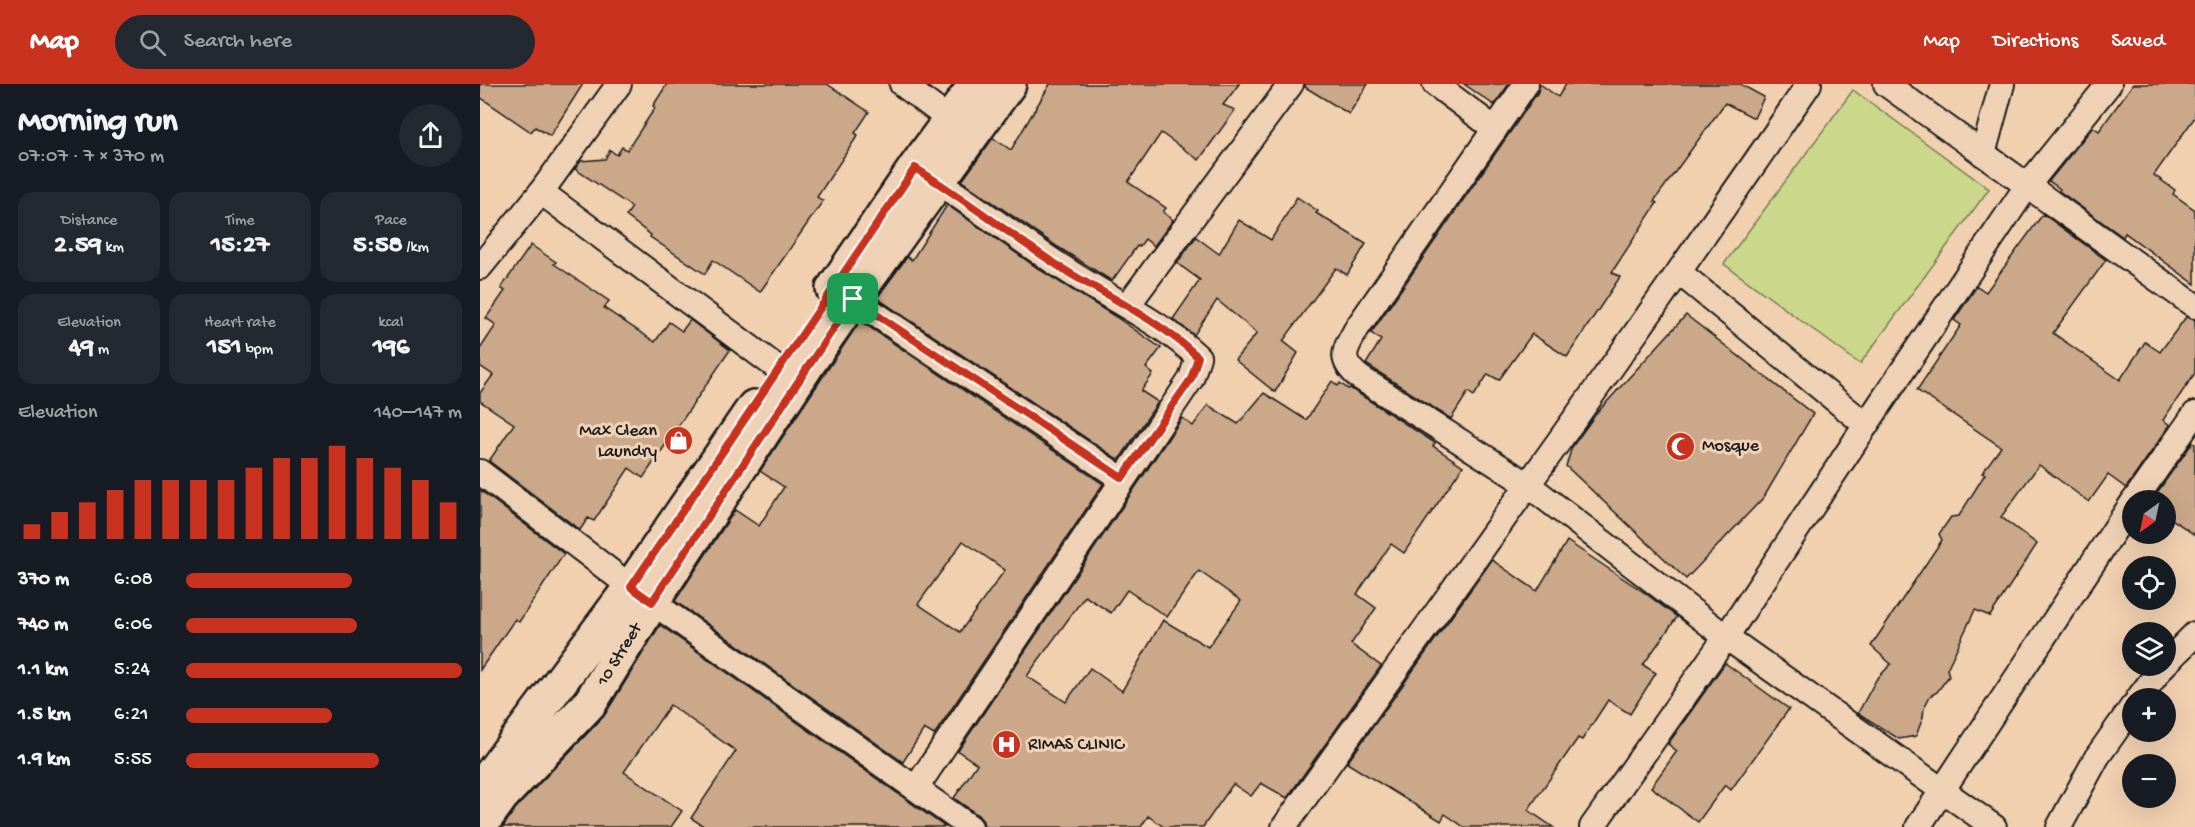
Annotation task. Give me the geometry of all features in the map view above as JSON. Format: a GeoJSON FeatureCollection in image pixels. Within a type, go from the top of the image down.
{"type":"FeatureCollection","features":[{"type":"Feature","properties":{"kind":"main road","name":"10 Street"},"geometry":{"type":"LineString","coordinates":[[480,789],[641,595],[853,299],[926,175],[950,120],[976,84]]}},
{"type":"Feature","properties":{"kind":"main road","name":"10 Street"},"geometry":{"type":"LineString","coordinates":[[480,826],[501,797],[590,703],[641,595],[779,369],[926,175],[1009,84]]}},
{"type":"Feature","properties":{"kind":"street"},"geometry":{"type":"LineString","coordinates":[[480,267],[541,192],[618,84]]}},
{"type":"Feature","properties":{"kind":"street"},"geometry":{"type":"LineString","coordinates":[[902,84],[950,120]]}},
{"type":"Feature","properties":{"kind":"street"},"geometry":{"type":"LineString","coordinates":[[1128,305],[1291,84]]}},
{"type":"Feature","properties":{"kind":"street"},"geometry":{"type":"LineString","coordinates":[[1435,84],[1495,129]]}},
{"type":"Feature","properties":{"kind":"street"},"geometry":{"type":"LineString","coordinates":[[1526,84],[1357,327],[1346,346],[1344,357],[1348,367],[1359,377],[1527,484],[1726,638],[1994,827]]}},
{"type":"Feature","properties":{"kind":"street"},"geometry":{"type":"LineString","coordinates":[[1284,827],[1680,273],[1809,84]]}},
{"type":"Feature","properties":{"kind":"street"},"geometry":{"type":"LineString","coordinates":[[1886,84],[2195,306]]}},
{"type":"Feature","properties":{"kind":"street"},"geometry":{"type":"LineString","coordinates":[[1983,154],[2002,84]]}},
{"type":"Feature","properties":{"kind":"street"},"geometry":{"type":"LineString","coordinates":[[1592,827],[1726,638],[2027,186],[2109,84]]}},
{"type":"Feature","properties":{"kind":"street"},"geometry":{"type":"LineString","coordinates":[[916,788],[1122,478],[1191,379],[1198,357],[1184,344],[1128,305],[1070,273],[926,175]]}},
{"type":"Feature","properties":{"kind":"street"},"geometry":{"type":"LineString","coordinates":[[541,192],[779,369]]}},
{"type":"Feature","properties":{"kind":"street"},"geometry":{"type":"LineString","coordinates":[[1680,273],[1866,425]]}},
{"type":"Feature","properties":{"kind":"street"},"geometry":{"type":"LineString","coordinates":[[853,299],[1122,478]]}},
{"type":"Feature","properties":{"kind":"street"},"geometry":{"type":"LineString","coordinates":[[2141,490],[2195,414]]}},
{"type":"Feature","properties":{"kind":"street"},"geometry":{"type":"LineString","coordinates":[[480,472],[641,595],[970,827]]}},
{"type":"Feature","properties":{"kind":"street"},"geometry":{"type":"LineString","coordinates":[[1918,827],[1944,791],[2122,519]]}},
{"type":"Feature","properties":{"kind":"street"},"geometry":{"type":"LineString","coordinates":[[2176,652],[2195,634]]}},
{"type":"Feature","properties":{"kind":"street"},"geometry":{"type":"LineString","coordinates":[[2060,827],[2097,757],[2122,722]]}},
{"type":"Feature","properties":{"kind":"green space"},"geometry":{"type":"Polygon","coordinates":[[[1853,90],[1989,189],[1860,364],[1724,264],[1853,90]]]}},
{"type":"Feature","properties":{"kind":"building"},"geometry":{"type":"Polygon","coordinates":[[[480,84],[583,84],[550,136],[535,127],[531,132],[480,97],[480,84]]]}},
{"type":"Feature","properties":{"kind":"building"},"geometry":{"type":"Polygon","coordinates":[[[667,84],[827,84],[869,112],[855,133],[858,135],[817,197],[823,201],[760,292],[713,260],[705,274],[650,237],[651,235],[626,216],[632,207],[575,169],[581,161],[605,159],[610,150],[617,155],[622,147],[627,150],[655,108],[653,106],[667,84]]]}},
{"type":"Feature","properties":{"kind":"building"},"geometry":{"type":"Polygon","coordinates":[[[1050,84],[1239,84],[1223,105],[1235,110],[1199,160],[1161,133],[1128,182],[1166,208],[1163,212],[1173,220],[1154,246],[1145,239],[1139,247],[1137,246],[1112,281],[962,181],[993,138],[1011,150],[1050,84]]]}},
{"type":"Feature","properties":{"kind":"building"},"geometry":{"type":"Polygon","coordinates":[[[1305,84],[1368,84],[1349,114],[1305,87],[1305,84]]]}},
{"type":"Feature","properties":{"kind":"building"},"geometry":{"type":"Polygon","coordinates":[[[1464,84],[1509,84],[1494,105],[1464,84]]]}},
{"type":"Feature","properties":{"kind":"building"},"geometry":{"type":"Polygon","coordinates":[[[1540,84],[1558,97],[1566,84],[1740,84],[1764,97],[1754,118],[1725,103],[1654,201],[1657,203],[1612,272],[1620,277],[1567,357],[1532,334],[1499,380],[1488,374],[1474,396],[1468,392],[1451,419],[1366,364],[1381,340],[1371,333],[1538,92],[1540,84]]]}},
{"type":"Feature","properties":{"kind":"building"},"geometry":{"type":"Polygon","coordinates":[[[2133,84],[2195,84],[2195,117],[2154,175],[2175,190],[2173,194],[2195,210],[2195,284],[2125,233],[2123,237],[2059,191],[2060,189],[2049,181],[2093,127],[2099,131],[2133,84]]]}},
{"type":"Feature","properties":{"kind":"building"},"geometry":{"type":"Polygon","coordinates":[[[1297,197],[1318,211],[1316,213],[1366,244],[1347,275],[1336,268],[1283,341],[1298,353],[1275,392],[1235,360],[1257,333],[1217,300],[1194,335],[1173,319],[1200,280],[1177,263],[1196,237],[1219,254],[1239,220],[1271,240],[1297,197]]]}},
{"type":"Feature","properties":{"kind":"building"},"geometry":{"type":"Polygon","coordinates":[[[947,205],[1042,271],[1161,348],[1146,368],[1153,374],[1141,391],[1158,402],[1119,460],[877,298],[907,257],[912,260],[947,205]]]}},
{"type":"Feature","properties":{"kind":"building"},"geometry":{"type":"Polygon","coordinates":[[[2043,214],[2106,260],[2053,333],[2120,380],[2145,342],[2160,352],[2186,317],[2195,320],[2195,373],[2163,420],[2170,425],[2126,488],[2108,475],[2089,502],[2039,465],[2001,517],[2037,544],[1990,616],[1975,610],[1947,669],[1949,676],[1937,692],[1930,696],[1924,708],[1916,736],[1899,739],[1858,713],[1876,680],[1891,664],[1871,646],[1942,540],[1939,534],[1951,517],[1959,516],[1985,474],[1982,473],[2001,447],[1917,390],[1961,325],[1954,320],[1977,286],[1986,292],[2043,214]]]}},
{"type":"Feature","properties":{"kind":"building"},"geometry":{"type":"Polygon","coordinates":[[[531,245],[556,262],[554,264],[609,301],[604,308],[655,342],[669,322],[682,331],[690,320],[730,350],[643,478],[629,468],[594,521],[588,518],[580,530],[489,461],[514,424],[480,401],[480,393],[493,375],[480,366],[480,349],[496,325],[486,318],[505,291],[501,288],[531,245]]]}},
{"type":"Feature","properties":{"kind":"building"},"geometry":{"type":"Polygon","coordinates":[[[1686,315],[1813,414],[1764,497],[1686,579],[1566,466],[1572,447],[1595,415],[1686,315]]]}},
{"type":"Feature","properties":{"kind":"building"},"geometry":{"type":"Polygon","coordinates":[[[860,321],[1103,484],[934,735],[924,729],[903,762],[675,601],[735,510],[759,526],[784,487],[760,471],[860,321]],[[963,541],[918,604],[960,632],[1005,570],[963,541]]]}},
{"type":"Feature","properties":{"kind":"building"},"geometry":{"type":"Polygon","coordinates":[[[1332,381],[1338,386],[1340,383],[1435,443],[1433,446],[1463,466],[1404,553],[1391,544],[1357,594],[1376,608],[1351,644],[1381,666],[1287,798],[1261,783],[1251,796],[1233,784],[1203,827],[1164,827],[1148,816],[1141,827],[984,827],[978,815],[954,798],[977,764],[958,751],[1182,418],[1193,426],[1208,405],[1238,424],[1264,393],[1306,420],[1332,381]],[[1199,571],[1167,617],[1127,590],[1111,613],[1085,596],[1027,676],[1066,702],[1090,668],[1122,691],[1163,620],[1208,647],[1241,601],[1199,571]]]}},
{"type":"Feature","properties":{"kind":"building"},"geometry":{"type":"Polygon","coordinates":[[[2193,442],[2195,444],[2195,535],[2176,522],[2176,490],[2159,490],[2193,442]]]}},
{"type":"Feature","properties":{"kind":"building"},"geometry":{"type":"Polygon","coordinates":[[[480,490],[564,554],[519,622],[515,619],[480,670],[480,490]]]}},
{"type":"Feature","properties":{"kind":"building"},"geometry":{"type":"Polygon","coordinates":[[[1567,541],[1677,617],[1643,665],[1656,673],[1630,714],[1608,700],[1582,740],[1578,738],[1528,810],[1553,827],[1464,827],[1445,814],[1441,821],[1347,763],[1492,560],[1537,591],[1567,541]]]}},
{"type":"Feature","properties":{"kind":"building"},"geometry":{"type":"Polygon","coordinates":[[[660,625],[945,827],[705,827],[691,818],[736,751],[670,705],[624,772],[682,811],[671,827],[503,827],[515,809],[604,716],[660,625]]]}},
{"type":"Feature","properties":{"kind":"building"},"geometry":{"type":"Polygon","coordinates":[[[1725,663],[1789,709],[1731,790],[1725,785],[1698,822],[1651,787],[1677,751],[1668,744],[1725,663]]]}},
{"type":"Feature","properties":{"kind":"place","name":"Max Clean Laundry"},"geometry":{"type":"Point","coordinates":[678,441]}},
{"type":"Feature","properties":{"kind":"place","name":"Mosque"},"geometry":{"type":"Point","coordinates":[1681,446]}},
{"type":"Feature","properties":{"kind":"place","name":"RIMAS CLINIC"},"geometry":{"type":"Point","coordinates":[1007,745]}},
{"type":"Feature","properties":{"kind":"route"},"geometry":{"type":"LineString","coordinates":[[915,168],[1070,273],[1128,305],[1184,344],[1198,357],[1191,379],[1122,478],[853,299],[652,602],[631,587],[915,168]]}}]}
